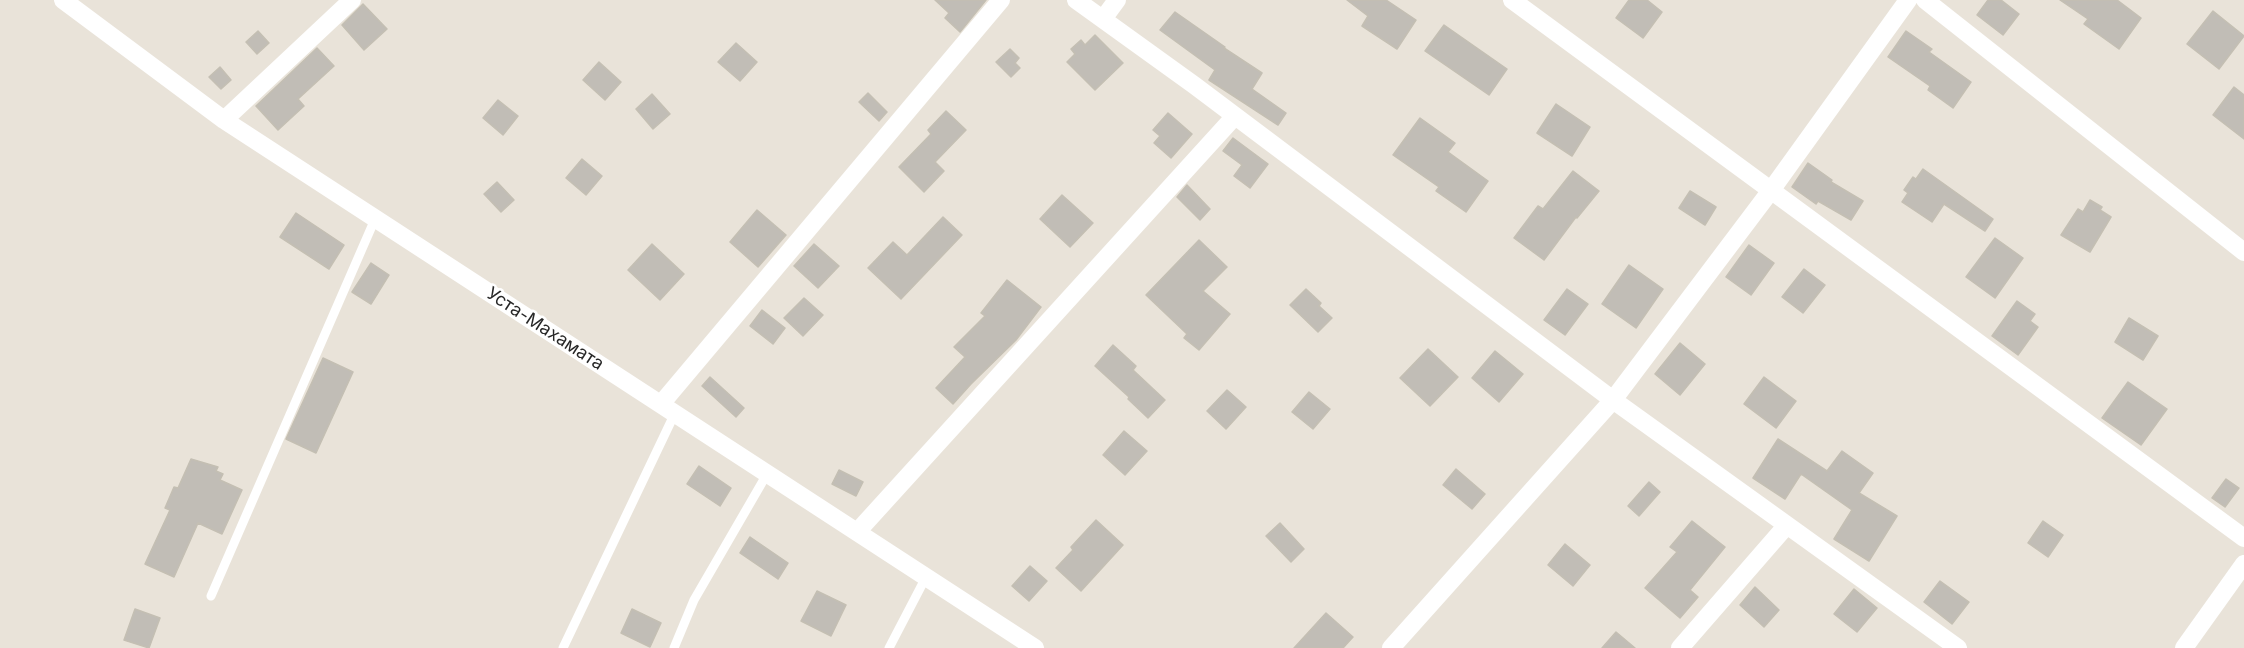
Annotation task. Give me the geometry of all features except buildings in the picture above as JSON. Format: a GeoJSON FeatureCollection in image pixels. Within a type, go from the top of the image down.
{"type":"FeatureCollection","features":[{"type":"Feature","properties":{"kind":"street","name":"Уста-Махамата"},"geometry":{"type":"LineString","coordinates":[[63,0],[224,120],[1035,648]]}},
{"type":"Feature","properties":{"kind":"street"},"geometry":{"type":"LineString","coordinates":[[224,120],[352,0]]}},
{"type":"Feature","properties":{"kind":"street"},"geometry":{"type":"LineString","coordinates":[[668,409],[1001,0]]}},
{"type":"Feature","properties":{"kind":"street"},"geometry":{"type":"LineString","coordinates":[[1076,0],[1236,116],[1613,400],[1958,648]]}},
{"type":"Feature","properties":{"kind":"street"},"geometry":{"type":"LineString","coordinates":[[1103,19],[1117,0]]}},
{"type":"Feature","properties":{"kind":"street"},"geometry":{"type":"LineString","coordinates":[[1512,0],[2244,538]]}},
{"type":"Feature","properties":{"kind":"street"},"geometry":{"type":"LineString","coordinates":[[1391,648],[1613,400],[1772,189],[1908,0]]}},
{"type":"Feature","properties":{"kind":"street"},"geometry":{"type":"LineString","coordinates":[[1925,0],[2244,252]]}},
{"type":"Feature","properties":{"kind":"street"},"geometry":{"type":"LineString","coordinates":[[857,532],[1236,116]]}},
{"type":"Feature","properties":{"kind":"street"},"geometry":{"type":"LineString","coordinates":[[1680,648],[1787,525]]}},
{"type":"Feature","properties":{"kind":"street"},"geometry":{"type":"LineString","coordinates":[[2184,648],[2244,564]]}},
{"type":"Feature","properties":{"kind":"lane"},"geometry":{"type":"LineString","coordinates":[[211,596],[375,219]]}},
{"type":"Feature","properties":{"kind":"lane"},"geometry":{"type":"LineString","coordinates":[[563,648],[668,409]]}},
{"type":"Feature","properties":{"kind":"lane"},"geometry":{"type":"LineString","coordinates":[[674,648],[694,600],[767,474]]}},
{"type":"Feature","properties":{"kind":"lane"},"geometry":{"type":"LineString","coordinates":[[889,648],[926,577]]}}]}
